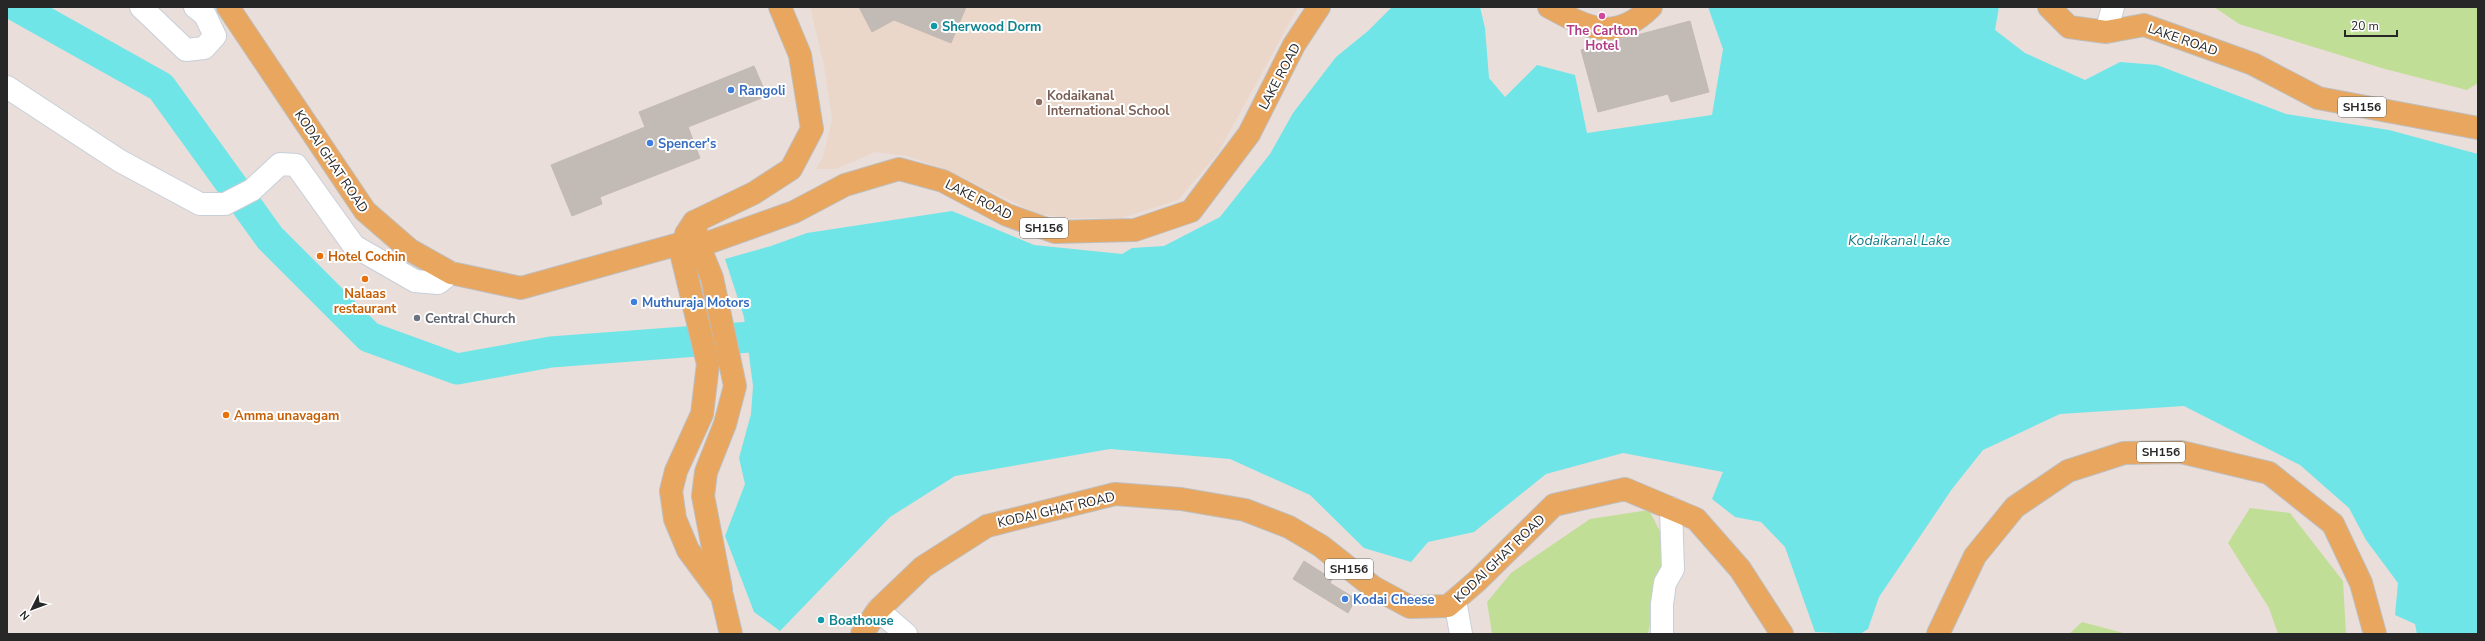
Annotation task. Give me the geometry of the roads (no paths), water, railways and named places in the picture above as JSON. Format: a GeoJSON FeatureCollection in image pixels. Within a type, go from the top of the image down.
{"type":"FeatureCollection","features":[{"type":"Feature","properties":{"kind":"main road","name":"KODAI GHAT ROAD"},"geometry":{"type":"LineString","coordinates":[[228,7],[365,211],[410,250],[451,273],[520,288],[689,245]]}},
{"type":"Feature","properties":{"kind":"main road"},"geometry":{"type":"LineString","coordinates":[[722,596],[688,550],[675,519],[671,492],[676,471],[702,414],[708,364],[690,285],[689,245],[694,222],[754,193],[791,169],[812,129],[800,55],[780,7]]}},
{"type":"Feature","properties":{"kind":"main road","name":"LAKE ROAD"},"geometry":{"type":"LineString","coordinates":[[689,245],[794,212],[845,186],[899,169],[943,181],[1007,215],[1055,232],[1135,230],[1191,211],[1249,134],[1294,45],[1319,7]]}},
{"type":"Feature","properties":{"kind":"main road"},"geometry":{"type":"LineString","coordinates":[[1549,7],[1598,30],[1625,26],[1651,7]]}},
{"type":"Feature","properties":{"kind":"main road","name":"LAKE ROAD"},"geometry":{"type":"LineString","coordinates":[[2049,7],[2069,27],[2106,32],[2144,25],[2253,64],[2318,98],[2478,128]]}},
{"type":"Feature","properties":{"kind":"main road"},"geometry":{"type":"LineString","coordinates":[[689,245],[712,278],[731,360],[735,386],[725,424],[706,472],[703,496],[722,596],[731,634]]}},
{"type":"Feature","properties":{"kind":"main road","name":"SH156"},"geometry":{"type":"LineString","coordinates":[[1938,634],[1975,556],[2015,507],[2068,471],[2124,453],[2181,452],[2269,473],[2333,524],[2361,583],[2375,634]]}},
{"type":"Feature","properties":{"kind":"main road","name":"KODAI GHAT ROAD"},"geometry":{"type":"LineString","coordinates":[[862,634],[878,610],[923,567],[987,526],[1114,494],[1181,499],[1245,510],[1289,527],[1321,546],[1373,587],[1410,607],[1448,606],[1554,505],[1625,488],[1696,520],[1740,569],[1782,634]]}},
{"type":"Feature","properties":{"kind":"street"},"geometry":{"type":"LineString","coordinates":[[141,7],[186,50],[204,48],[215,36],[205,15],[195,7]]}},
{"type":"Feature","properties":{"kind":"street"},"geometry":{"type":"LineString","coordinates":[[2106,32],[2113,7]]}},
{"type":"Feature","properties":{"kind":"street"},"geometry":{"type":"LineString","coordinates":[[7,87],[126,164],[200,204],[225,204],[252,190],[280,164],[296,165],[354,246],[415,281],[438,283],[451,273]]}},
{"type":"Feature","properties":{"kind":"street"},"geometry":{"type":"LineString","coordinates":[[1662,634],[1662,604],[1665,584],[1673,569],[1671,508]]}},
{"type":"Feature","properties":{"kind":"street"},"geometry":{"type":"LineString","coordinates":[[1455,600],[1461,634]]}},
{"type":"Feature","properties":{"kind":"street"},"geometry":{"type":"LineString","coordinates":[[878,610],[906,634]]}},
{"type":"Feature","properties":{"kind":"water","name":"Kodaikanal Lake"},"geometry":{"type":"Polygon","coordinates":[[[1392,7],[1480,7],[1485,28],[1489,78],[1505,97],[1537,65],[1575,75],[1587,133],[1712,115],[1723,49],[1708,7],[1999,7],[1995,30],[2025,53],[2085,80],[2120,62],[2157,65],[2286,114],[2389,130],[2478,154],[2478,634],[2417,634],[2415,624],[2395,615],[2398,583],[2366,540],[2349,508],[2300,465],[2184,406],[2060,414],[1983,450],[1952,489],[1879,597],[1868,629],[1860,634],[1815,632],[1785,547],[1761,522],[1735,517],[1712,499],[1723,472],[1623,453],[1546,474],[1474,532],[1428,542],[1411,562],[1364,548],[1310,495],[1230,459],[1110,449],[955,476],[890,517],[780,631],[754,612],[725,536],[745,484],[739,458],[751,414],[753,386],[744,317],[725,259],[771,246],[807,233],[952,211],[1034,245],[1122,254],[1132,248],[1164,246],[1220,217],[1270,154],[1293,113],[1336,57],[1368,31],[1392,7]]]}},
{"type":"Feature","properties":{"kind":"waterway"},"geometry":{"type":"LineString","coordinates":[[18,7],[161,87],[270,238],[369,337],[457,369],[551,352],[790,334]]}},
{"type":"Feature","properties":{"kind":"place","name":"The Carlton Hotel"},"geometry":{"type":"Point","coordinates":[1602,16]}},
{"type":"Feature","properties":{"kind":"place","name":"Sherwood Dorm"},"geometry":{"type":"Point","coordinates":[934,26]}},
{"type":"Feature","properties":{"kind":"place","name":"Rangoli"},"geometry":{"type":"Point","coordinates":[731,90]}},
{"type":"Feature","properties":{"kind":"place","name":"Kodaikanal International School"},"geometry":{"type":"Point","coordinates":[1039,102]}},
{"type":"Feature","properties":{"kind":"place","name":"Spencer's"},"geometry":{"type":"Point","coordinates":[650,143]}},
{"type":"Feature","properties":{"kind":"place","name":"Hotel Cochin"},"geometry":{"type":"Point","coordinates":[320,256]}},
{"type":"Feature","properties":{"kind":"place","name":"Nalaas restaurant"},"geometry":{"type":"Point","coordinates":[365,279]}},
{"type":"Feature","properties":{"kind":"place","name":"Muthuraja Motors"},"geometry":{"type":"Point","coordinates":[634,302]}},
{"type":"Feature","properties":{"kind":"place","name":"Central Church"},"geometry":{"type":"Point","coordinates":[417,318]}},
{"type":"Feature","properties":{"kind":"place","name":"Amma unavagam"},"geometry":{"type":"Point","coordinates":[226,415]}},
{"type":"Feature","properties":{"kind":"place","name":"Kodai Cheese"},"geometry":{"type":"Point","coordinates":[1345,599]}},
{"type":"Feature","properties":{"kind":"place","name":"Boathouse"},"geometry":{"type":"Point","coordinates":[821,620]}}]}
